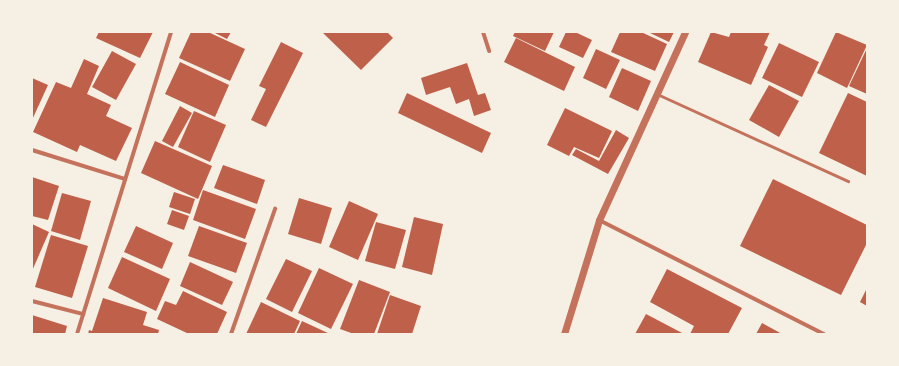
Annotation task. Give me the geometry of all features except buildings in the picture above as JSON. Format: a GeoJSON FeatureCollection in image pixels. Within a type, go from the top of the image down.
{"type":"FeatureCollection","features":[{"type":"Feature","properties":{"kind":"street"},"geometry":{"type":"LineString","coordinates":[[76,334],[170,32]]}},
{"type":"Feature","properties":{"kind":"street"},"geometry":{"type":"LineString","coordinates":[[483,32],[489,51]]}},
{"type":"Feature","properties":{"kind":"street"},"geometry":{"type":"LineString","coordinates":[[564,334],[599,220],[685,32]]}},
{"type":"Feature","properties":{"kind":"street"},"geometry":{"type":"LineString","coordinates":[[32,150],[125,179]]}},
{"type":"Feature","properties":{"kind":"street"},"geometry":{"type":"LineString","coordinates":[[231,334],[275,209]]}},
{"type":"Feature","properties":{"kind":"street"},"geometry":{"type":"LineString","coordinates":[[599,220],[824,334]]}},
{"type":"Feature","properties":{"kind":"street"},"geometry":{"type":"LineString","coordinates":[[32,301],[83,314]]}},
{"type":"Feature","properties":{"kind":"lane"},"geometry":{"type":"LineString","coordinates":[[657,94],[848,181]]}}]}
